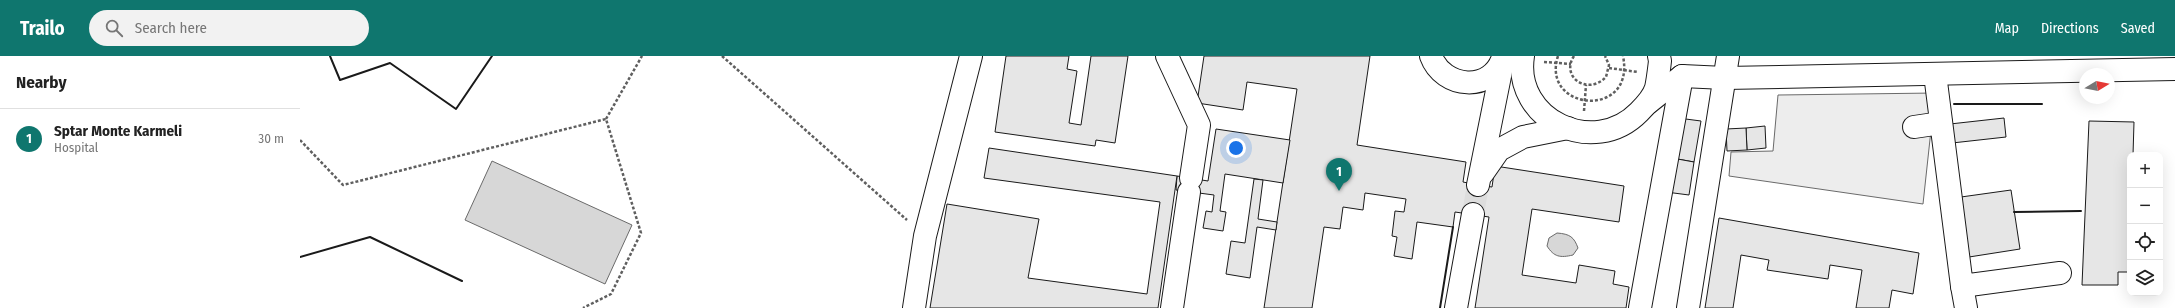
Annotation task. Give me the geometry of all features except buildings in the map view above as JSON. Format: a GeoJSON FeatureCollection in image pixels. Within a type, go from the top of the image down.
{"type":"FeatureCollection","features":[{"type":"Feature","properties":{"kind":"street"},"geometry":{"type":"LineString","coordinates":[[914,308],[925,236],[971,56]]}},
{"type":"Feature","properties":{"kind":"street"},"geometry":{"type":"LineString","coordinates":[[1167,56],[1199,125],[1172,308]]}},
{"type":"Feature","properties":{"kind":"street"},"geometry":{"type":"LineString","coordinates":[[1432,56],[1440,72],[1458,82],[1478,81],[1501,63]]}},
{"type":"Feature","properties":{"kind":"street"},"geometry":{"type":"LineString","coordinates":[[1523,56],[1522,66],[1525,85],[1534,103],[1554,123],[1585,133],[1606,132],[1630,122],[1648,103],[1682,76]]}},
{"type":"Feature","properties":{"kind":"street"},"geometry":{"type":"LineString","coordinates":[[1688,308],[1718,78],[1728,56]]}},
{"type":"Feature","properties":{"kind":"street"},"geometry":{"type":"LineString","coordinates":[[1648,103],[1656,88],[1660,62],[1682,76],[1718,78],[2175,69]]}},
{"type":"Feature","properties":{"kind":"street"},"geometry":{"type":"LineString","coordinates":[[1501,63],[1525,85]]}},
{"type":"Feature","properties":{"kind":"street"},"geometry":{"type":"LineString","coordinates":[[1501,63],[1479,182],[1499,150],[1523,137],[1568,128]]}},
{"type":"Feature","properties":{"kind":"street"},"geometry":{"type":"LineString","coordinates":[[1935,74],[1966,308]]}},
{"type":"Feature","properties":{"kind":"street"},"geometry":{"type":"LineString","coordinates":[[1640,308],[1682,76]]}},
{"type":"Feature","properties":{"kind":"street"},"geometry":{"type":"LineString","coordinates":[[1914,127],[1941,123]]}},
{"type":"Feature","properties":{"kind":"street"},"geometry":{"type":"LineString","coordinates":[[1456,308],[1473,214]]}},
{"type":"Feature","properties":{"kind":"street"},"geometry":{"type":"LineString","coordinates":[[1962,286],[2060,273]]}},
{"type":"Feature","properties":{"kind":"path"},"geometry":{"type":"LineString","coordinates":[[300,140],[343,185],[606,119],[642,56]]}},
{"type":"Feature","properties":{"kind":"path"},"geometry":{"type":"LineString","coordinates":[[722,56],[925,236]]}},
{"type":"Feature","properties":{"kind":"path"},"geometry":{"type":"LineString","coordinates":[[1558,56],[1556,74],[1560,85],[1577,100],[1586,101],[1600,101],[1610,96],[1618,87],[1624,70],[1623,56]]}},
{"type":"Feature","properties":{"kind":"path"},"geometry":{"type":"LineString","coordinates":[[1574,56],[1571,70],[1573,76],[1583,85],[1596,85],[1606,77],[1609,68],[1605,56]]}},
{"type":"Feature","properties":{"kind":"path"},"geometry":{"type":"LineString","coordinates":[[1609,68],[1624,70],[1660,62]]}},
{"type":"Feature","properties":{"kind":"path"},"geometry":{"type":"LineString","coordinates":[[583,308],[611,294],[641,233],[606,119]]}},
{"type":"Feature","properties":{"kind":"shaded area"},"geometry":{"type":"Polygon","coordinates":[[[1935,93],[1923,204],[1729,176],[1731,152],[1773,151],[1778,95],[1935,93]]]}},
{"type":"Feature","properties":{"kind":"shaded area"},"geometry":{"type":"Polygon","coordinates":[[[492,161],[632,225],[605,284],[465,220],[492,161]]]}},
{"type":"Feature","properties":{"kind":"shaded area"},"geometry":{"type":"Polygon","coordinates":[[[1557,233],[1568,235],[1575,241],[1578,248],[1573,255],[1558,256],[1547,246],[1549,238],[1557,233]]]}},
{"type":"Feature","properties":{"kind":"tunnel"},"geometry":{"type":"LineString","coordinates":[[1473,214],[1478,185]]}},
{"type":"Feature","properties":{"kind":"wall"},"geometry":{"type":"LineString","coordinates":[[330,56],[340,80],[390,63],[456,109],[492,56]]}},
{"type":"Feature","properties":{"kind":"wall"},"geometry":{"type":"LineString","coordinates":[[1954,104],[2042,104]]}},
{"type":"Feature","properties":{"kind":"wall"},"geometry":{"type":"LineString","coordinates":[[2014,212],[2081,211]]}},
{"type":"Feature","properties":{"kind":"wall"},"geometry":{"type":"LineString","coordinates":[[1440,308],[1453,227]]}},
{"type":"Feature","properties":{"kind":"wall"},"geometry":{"type":"LineString","coordinates":[[300,257],[370,237],[462,281]]}},
{"type":"Feature","properties":{"kind":"place","name":"Sptar Monte Karmeli"},"geometry":{"type":"Point","coordinates":[1339,191]}}]}
